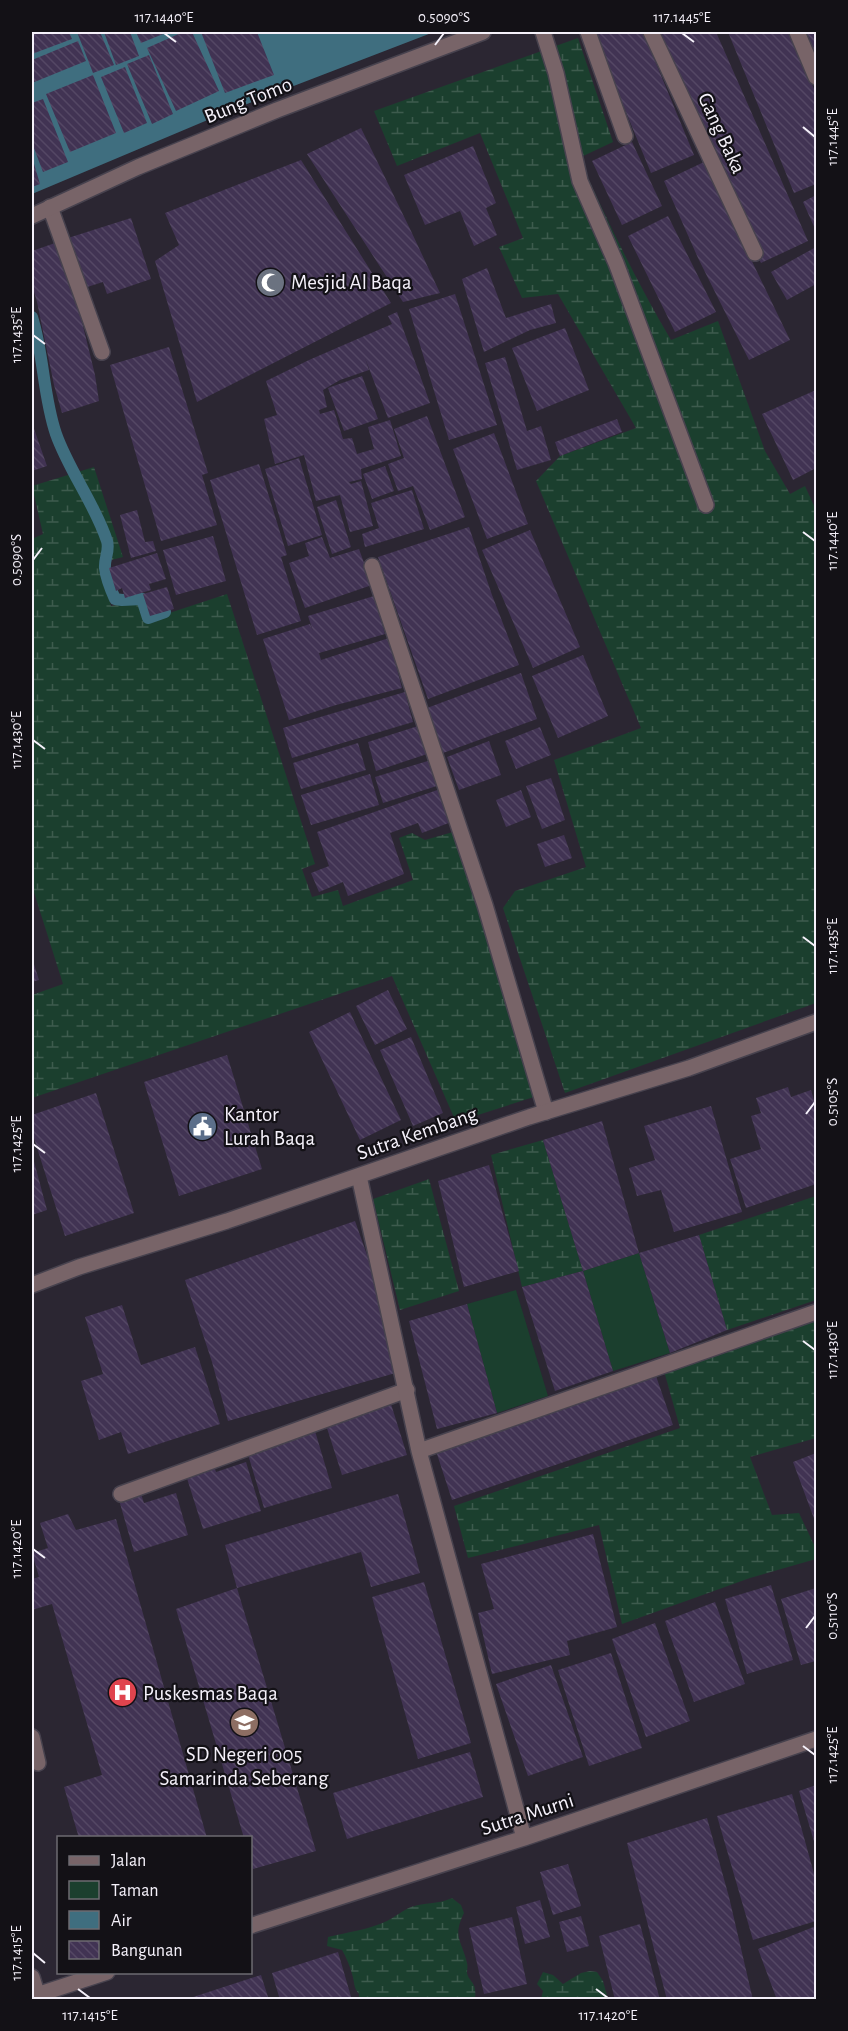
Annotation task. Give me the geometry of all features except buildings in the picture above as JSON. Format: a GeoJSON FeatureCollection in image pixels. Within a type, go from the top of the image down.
{"type":"FeatureCollection","features":[{"type":"Feature","properties":{"kind":"street","name":"Bung Tomo"},"geometry":{"type":"LineString","coordinates":[[32,216],[138,167],[276,110],[483,32]]}},
{"type":"Feature","properties":{"kind":"street"},"geometry":{"type":"LineString","coordinates":[[543,32],[556,73],[580,181],[616,263],[706,505]]}},
{"type":"Feature","properties":{"kind":"street"},"geometry":{"type":"LineString","coordinates":[[588,32],[625,136]]}},
{"type":"Feature","properties":{"kind":"street","name":"Gang Baka"},"geometry":{"type":"LineString","coordinates":[[651,32],[755,253]]}},
{"type":"Feature","properties":{"kind":"street"},"geometry":{"type":"LineString","coordinates":[[796,32],[816,77]]}},
{"type":"Feature","properties":{"kind":"street"},"geometry":{"type":"LineString","coordinates":[[51,207],[102,352]]}},
{"type":"Feature","properties":{"kind":"street"},"geometry":{"type":"LineString","coordinates":[[372,566],[485,905],[546,1112]]}},
{"type":"Feature","properties":{"kind":"street","name":"Sutra Kembang"},"geometry":{"type":"LineString","coordinates":[[32,1285],[546,1112],[689,1068],[816,1022]]}},
{"type":"Feature","properties":{"kind":"street"},"geometry":{"type":"LineString","coordinates":[[358,1176],[419,1451],[524,1838]]}},
{"type":"Feature","properties":{"kind":"street"},"geometry":{"type":"LineString","coordinates":[[419,1451],[816,1312]]}},
{"type":"Feature","properties":{"kind":"street"},"geometry":{"type":"LineString","coordinates":[[121,1494],[407,1390]]}},
{"type":"Feature","properties":{"kind":"street"},"geometry":{"type":"LineString","coordinates":[[32,1737],[38,1762]]}},
{"type":"Feature","properties":{"kind":"street","name":"Sutra Murni"},"geometry":{"type":"LineString","coordinates":[[252,1925],[524,1838],[816,1739]]}},
{"type":"Feature","properties":{"kind":"street"},"geometry":{"type":"LineString","coordinates":[[32,1977],[38,1997],[101,1974]]}},
{"type":"Feature","properties":{"kind":"green space"},"geometry":{"type":"Polygon","coordinates":[[[578,38],[613,142],[579,158],[622,250],[671,340],[718,321],[765,451],[790,494],[805,486],[816,510],[816,1003],[565,1093],[503,908],[515,891],[586,867],[554,760],[641,728],[536,481],[560,456],[636,428],[558,294],[522,298],[499,247],[523,238],[480,133],[397,166],[374,111],[578,38]]]}},
{"type":"Feature","properties":{"kind":"green space"},"geometry":{"type":"Polygon","coordinates":[[[94,467],[123,557],[100,563],[111,606],[143,600],[148,620],[227,594],[315,864],[302,869],[312,897],[338,890],[343,906],[413,880],[399,838],[412,833],[425,840],[453,832],[540,1095],[456,1122],[392,976],[32,1098],[32,995],[63,984],[32,886],[32,539],[43,534],[32,486],[94,467]]]}},
{"type":"Feature","properties":{"kind":"green space"},"geometry":{"type":"Polygon","coordinates":[[[543,1140],[583,1271],[522,1287],[491,1155],[543,1140]]]}},
{"type":"Feature","properties":{"kind":"green space"},"geometry":{"type":"Polygon","coordinates":[[[429,1179],[459,1291],[400,1310],[373,1199],[429,1179]]]}},
{"type":"Feature","properties":{"kind":"green space"},"geometry":{"type":"Polygon","coordinates":[[[816,1196],[816,1300],[727,1330],[699,1235],[816,1196]]]}},
{"type":"Feature","properties":{"kind":"green space"},"geometry":{"type":"Polygon","coordinates":[[[639,1253],[670,1353],[613,1371],[583,1271],[639,1253]]]}},
{"type":"Feature","properties":{"kind":"green space"},"geometry":{"type":"Polygon","coordinates":[[[516,1290],[548,1396],[497,1413],[467,1304],[516,1290]]]}},
{"type":"Feature","properties":{"kind":"green space"},"geometry":{"type":"Polygon","coordinates":[[[816,1318],[816,1438],[750,1457],[772,1515],[799,1513],[816,1549],[816,1559],[750,1578],[622,1624],[599,1525],[468,1558],[454,1506],[680,1428],[664,1371],[816,1318]]]}},
{"type":"Feature","properties":{"kind":"green space"},"geometry":{"type":"Polygon","coordinates":[[[452,1898],[461,1905],[464,1913],[458,1934],[467,1964],[468,1977],[475,1989],[475,1999],[359,1999],[342,1950],[327,1946],[328,1937],[380,1924],[411,1907],[452,1898]]]}},
{"type":"Feature","properties":{"kind":"green space"},"geometry":{"type":"Polygon","coordinates":[[[543,1972],[553,1975],[563,1984],[581,1973],[597,1972],[603,1981],[608,1999],[541,1999],[543,1991],[537,1984],[543,1972]]]}},
{"type":"Feature","properties":{"kind":"water"},"geometry":{"type":"Polygon","coordinates":[[[32,32],[434,32],[229,111],[32,194],[32,32]]]}},
{"type":"Feature","properties":{"kind":"waterway"},"geometry":{"type":"LineString","coordinates":[[32,317],[56,434],[102,527],[108,548],[105,568],[115,599],[142,599],[148,618],[165,612]]}},
{"type":"Feature","properties":{"kind":"place","name":"Mesjid Al Baqa"},"geometry":{"type":"Point","coordinates":[270,282]}},
{"type":"Feature","properties":{"kind":"place","name":"Kantor Lurah Baqa"},"geometry":{"type":"Point","coordinates":[203,1126]}},
{"type":"Feature","properties":{"kind":"place","name":"Puskesmas Baqa"},"geometry":{"type":"Point","coordinates":[122,1693]}},
{"type":"Feature","properties":{"kind":"place","name":"SD Negeri 005 Samarinda Seberang"},"geometry":{"type":"Point","coordinates":[244,1723]}}]}
